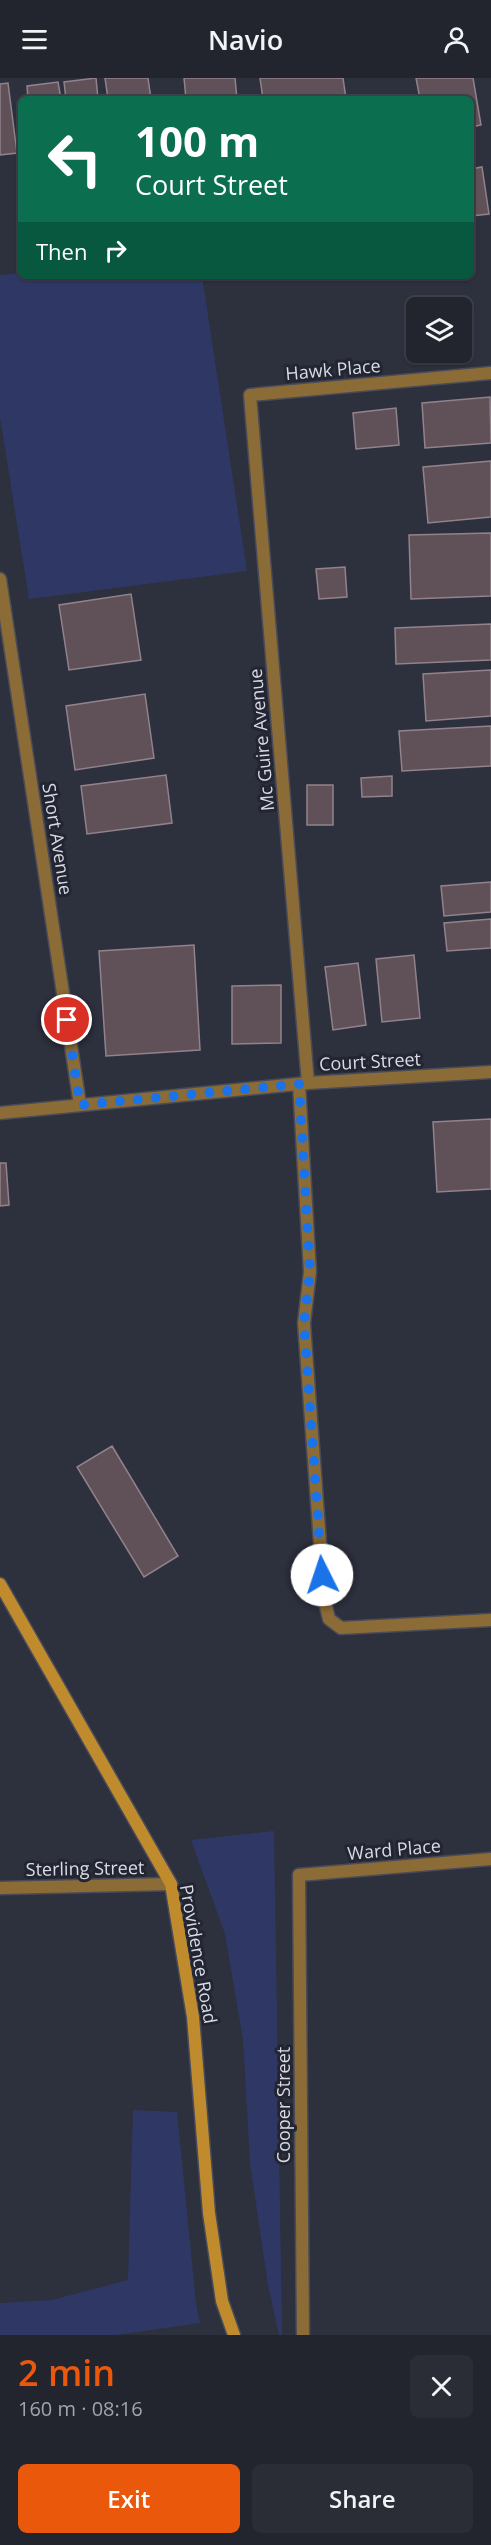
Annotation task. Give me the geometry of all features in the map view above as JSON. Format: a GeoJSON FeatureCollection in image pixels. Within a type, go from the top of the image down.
{"type":"FeatureCollection","features":[{"type":"Feature","properties":{"kind":"main road","name":"Providence Road"},"geometry":{"type":"LineString","coordinates":[[0,1584],[171,1884],[193,2017],[211,2224],[222,2301],[234,2335]]}},
{"type":"Feature","properties":{"kind":"street","name":"Hawk Place"},"geometry":{"type":"LineString","coordinates":[[250,395],[491,373]]}},
{"type":"Feature","properties":{"kind":"street","name":"Mc Guire Avenue"},"geometry":{"type":"LineString","coordinates":[[250,395],[304,1083],[310,1272],[304,1323],[324,1598],[329,1619],[340,1628],[491,1620]]}},
{"type":"Feature","properties":{"kind":"street","name":"Short Avenue"},"geometry":{"type":"LineString","coordinates":[[0,579],[80,1105]]}},
{"type":"Feature","properties":{"kind":"street","name":"Court Street"},"geometry":{"type":"LineString","coordinates":[[0,1113],[304,1083],[491,1072]]}},
{"type":"Feature","properties":{"kind":"street","name":"Ward Place"},"geometry":{"type":"LineString","coordinates":[[299,1875],[491,1858]]}},
{"type":"Feature","properties":{"kind":"street","name":"Cooper Street"},"geometry":{"type":"LineString","coordinates":[[299,1875],[303,2335]]}},
{"type":"Feature","properties":{"kind":"street","name":"Sterling Street"},"geometry":{"type":"LineString","coordinates":[[0,1888],[171,1884]]}},
{"type":"Feature","properties":{"kind":"shaded area"},"geometry":{"type":"Polygon","coordinates":[[[18,273],[18,279],[202,279],[247,571],[29,599],[0,417],[0,275],[18,273]]]}},
{"type":"Feature","properties":{"kind":"shaded area"},"geometry":{"type":"Polygon","coordinates":[[[274,1831],[282,2335],[279,2335],[268,2285],[250,2163],[243,2039],[225,1934],[191,1840],[274,1831]]]}},
{"type":"Feature","properties":{"kind":"shaded area"},"geometry":{"type":"Polygon","coordinates":[[[133,2110],[177,2112],[196,2303],[200,2323],[116,2335],[0,2335],[0,2303],[52,2300],[128,2280],[133,2110]]]}},
{"type":"Feature","properties":{"kind":"building"},"geometry":{"type":"Polygon","coordinates":[[[96,78],[98,96],[66,96],[64,82],[96,78]]]}},
{"type":"Feature","properties":{"kind":"building"},"geometry":{"type":"Polygon","coordinates":[[[105,78],[148,78],[151,96],[108,96],[105,78]]]}},
{"type":"Feature","properties":{"kind":"building"},"geometry":{"type":"Polygon","coordinates":[[[184,78],[235,78],[237,96],[186,96],[184,78]]]}},
{"type":"Feature","properties":{"kind":"building"},"geometry":{"type":"Polygon","coordinates":[[[260,78],[343,78],[346,96],[263,96],[260,78]]]}},
{"type":"Feature","properties":{"kind":"building"},"geometry":{"type":"Polygon","coordinates":[[[416,78],[473,78],[481,125],[474,126],[474,96],[419,96],[416,78]]]}},
{"type":"Feature","properties":{"kind":"building"},"geometry":{"type":"Polygon","coordinates":[[[58,82],[60,96],[28,96],[27,86],[58,82]]]}},
{"type":"Feature","properties":{"kind":"building"},"geometry":{"type":"Polygon","coordinates":[[[8,83],[17,153],[0,155],[0,84],[8,83]]]}},
{"type":"Feature","properties":{"kind":"building"},"geometry":{"type":"Polygon","coordinates":[[[482,167],[489,214],[474,216],[474,168],[482,167]]]}},
{"type":"Feature","properties":{"kind":"building"},"geometry":{"type":"Polygon","coordinates":[[[490,397],[491,443],[425,448],[422,403],[490,397]]]}},
{"type":"Feature","properties":{"kind":"building"},"geometry":{"type":"Polygon","coordinates":[[[396,408],[399,445],[356,449],[353,413],[396,408]]]}},
{"type":"Feature","properties":{"kind":"building"},"geometry":{"type":"Polygon","coordinates":[[[491,461],[491,517],[428,523],[423,467],[491,461]]]}},
{"type":"Feature","properties":{"kind":"building"},"geometry":{"type":"Polygon","coordinates":[[[491,533],[491,596],[411,599],[409,535],[491,533]]]}},
{"type":"Feature","properties":{"kind":"building"},"geometry":{"type":"Polygon","coordinates":[[[345,567],[347,597],[319,599],[316,569],[345,567]]]}},
{"type":"Feature","properties":{"kind":"building"},"geometry":{"type":"Polygon","coordinates":[[[131,594],[141,660],[69,670],[59,605],[131,594]]]}},
{"type":"Feature","properties":{"kind":"building"},"geometry":{"type":"Polygon","coordinates":[[[491,624],[491,660],[396,664],[395,628],[491,624]]]}},
{"type":"Feature","properties":{"kind":"building"},"geometry":{"type":"Polygon","coordinates":[[[491,670],[491,716],[426,721],[423,674],[491,670]]]}},
{"type":"Feature","properties":{"kind":"building"},"geometry":{"type":"Polygon","coordinates":[[[145,694],[154,758],[75,770],[66,706],[145,694]]]}},
{"type":"Feature","properties":{"kind":"building"},"geometry":{"type":"Polygon","coordinates":[[[491,726],[491,766],[402,771],[399,731],[491,726]]]}},
{"type":"Feature","properties":{"kind":"building"},"geometry":{"type":"Polygon","coordinates":[[[166,775],[172,823],[87,834],[81,786],[166,775]]]}},
{"type":"Feature","properties":{"kind":"building"},"geometry":{"type":"Polygon","coordinates":[[[392,776],[392,796],[362,797],[361,778],[392,776]]]}},
{"type":"Feature","properties":{"kind":"building"},"geometry":{"type":"Polygon","coordinates":[[[307,785],[333,785],[333,825],[307,825],[307,785]]]}},
{"type":"Feature","properties":{"kind":"building"},"geometry":{"type":"Polygon","coordinates":[[[491,882],[491,912],[444,916],[441,886],[491,882]]]}},
{"type":"Feature","properties":{"kind":"building"},"geometry":{"type":"Polygon","coordinates":[[[491,919],[491,948],[447,951],[444,923],[491,919]]]}},
{"type":"Feature","properties":{"kind":"building"},"geometry":{"type":"Polygon","coordinates":[[[194,945],[200,1050],[106,1056],[99,951],[194,945]]]}},
{"type":"Feature","properties":{"kind":"building"},"geometry":{"type":"Polygon","coordinates":[[[414,955],[420,1018],[382,1022],[376,959],[414,955]]]}},
{"type":"Feature","properties":{"kind":"building"},"geometry":{"type":"Polygon","coordinates":[[[358,963],[366,1025],[333,1030],[325,967],[358,963]]]}},
{"type":"Feature","properties":{"kind":"building"},"geometry":{"type":"Polygon","coordinates":[[[281,985],[281,1043],[232,1044],[232,986],[281,985]]]}},
{"type":"Feature","properties":{"kind":"building"},"geometry":{"type":"Polygon","coordinates":[[[491,1119],[491,1189],[437,1192],[433,1122],[491,1119]]]}},
{"type":"Feature","properties":{"kind":"building"},"geometry":{"type":"Polygon","coordinates":[[[0,1163],[6,1163],[9,1205],[0,1206],[0,1163]]]}},
{"type":"Feature","properties":{"kind":"building"},"geometry":{"type":"Polygon","coordinates":[[[112,1446],[178,1556],[144,1577],[77,1467],[112,1446]]]}},
{"type":"Feature","properties":{"kind":"route"},"geometry":{"type":"LineString","coordinates":[[67,1020],[80,1105],[299,1084],[310,1272],[304,1323],[322,1575]]}}]}
